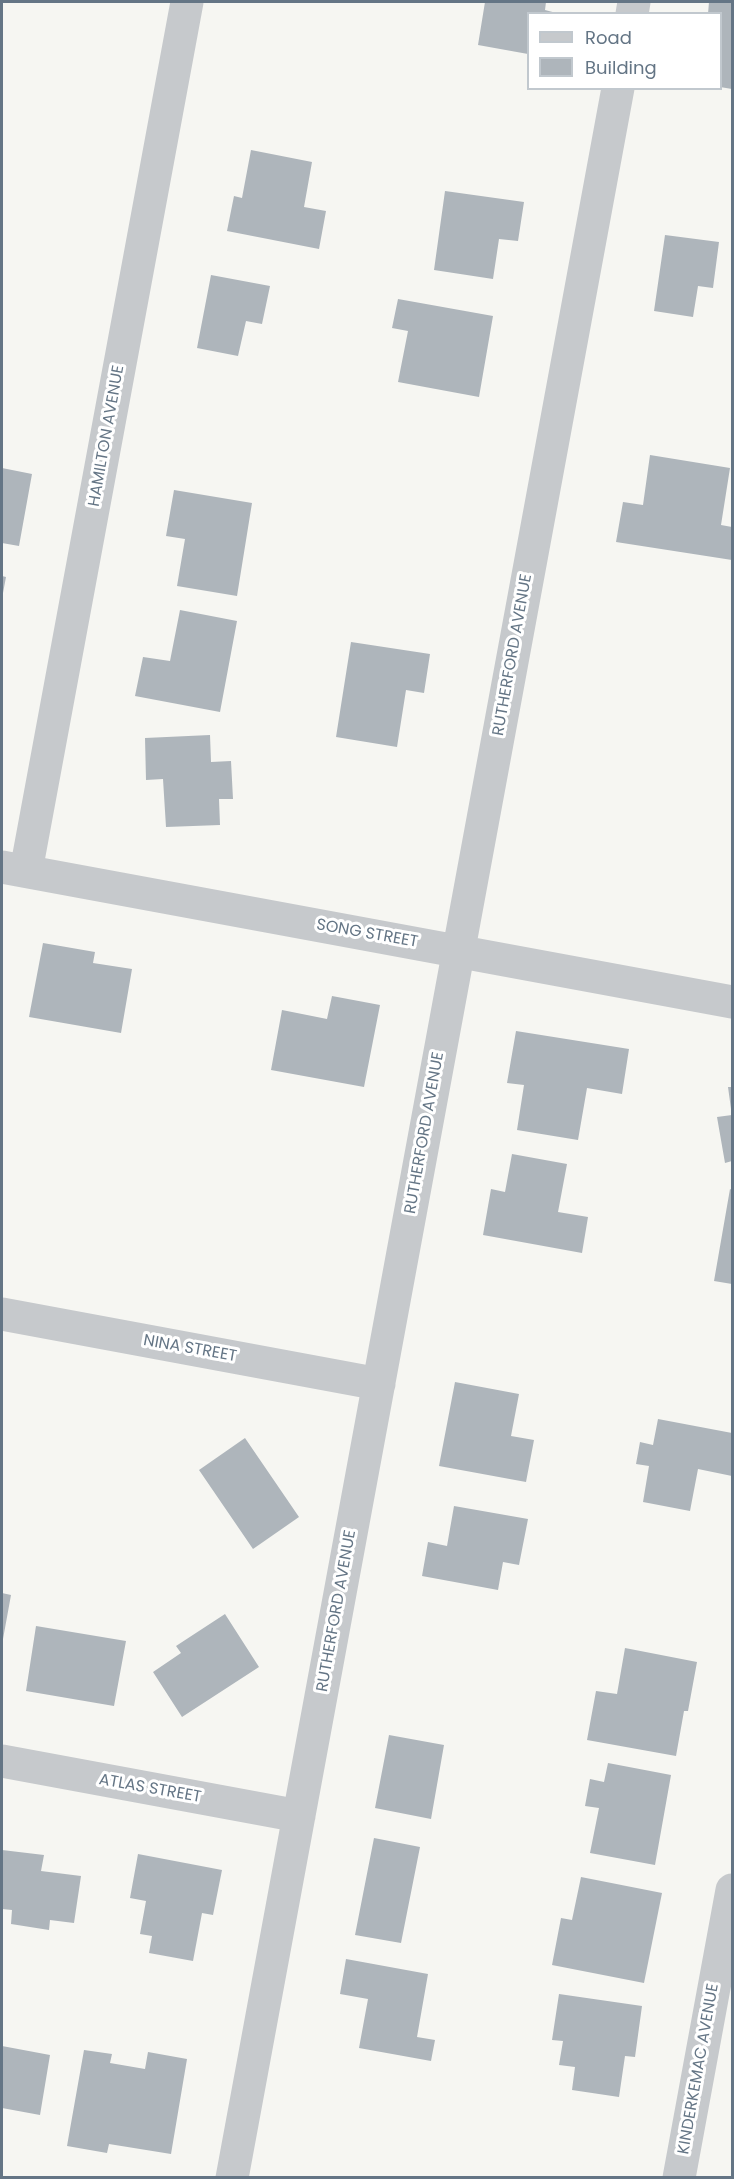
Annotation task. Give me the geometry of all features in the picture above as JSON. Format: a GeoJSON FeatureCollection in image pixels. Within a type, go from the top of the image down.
{"type":"FeatureCollection","features":[{"type":"Feature","properties":{"kind":"street","name":"HAMILTON AVENUE"},"geometry":{"type":"LineString","coordinates":[[14,869],[187,2]]}},
{"type":"Feature","properties":{"kind":"street","name":"RUTHERFORD AVENUE"},"geometry":{"type":"LineString","coordinates":[[232,2178],[618,90]]}},
{"type":"Feature","properties":{"kind":"street","name":"SONG STREET"},"geometry":{"type":"LineString","coordinates":[[14,869],[732,1002]]}},
{"type":"Feature","properties":{"kind":"street","name":"NINA STREET"},"geometry":{"type":"LineString","coordinates":[[2,1314],[379,1384]]}},
{"type":"Feature","properties":{"kind":"street","name":"ATLAS STREET"},"geometry":{"type":"LineString","coordinates":[[2,1761],[299,1816]]}},
{"type":"Feature","properties":{"kind":"street","name":"KINDERKEMAC AVENUE"},"geometry":{"type":"LineString","coordinates":[[679,2178],[732,1894]]}},
{"type":"Feature","properties":{"kind":"building"},"geometry":{"type":"Polygon","coordinates":[[[485,2],[546,2],[545,10],[552,12],[527,12],[527,54],[478,45],[485,2]]]}},
{"type":"Feature","properties":{"kind":"building"},"geometry":{"type":"Polygon","coordinates":[[[709,2],[732,3],[732,89],[722,87],[722,12],[708,12],[709,2]]]}},
{"type":"Feature","properties":{"kind":"building"},"geometry":{"type":"Polygon","coordinates":[[[251,150],[312,162],[304,207],[326,211],[319,249],[227,231],[234,196],[242,198],[251,150]]]}},
{"type":"Feature","properties":{"kind":"building"},"geometry":{"type":"Polygon","coordinates":[[[445,191],[524,202],[518,241],[499,239],[493,279],[434,270],[445,191]]]}},
{"type":"Feature","properties":{"kind":"building"},"geometry":{"type":"Polygon","coordinates":[[[665,235],[719,242],[713,288],[698,286],[693,317],[654,311],[665,235]]]}},
{"type":"Feature","properties":{"kind":"building"},"geometry":{"type":"Polygon","coordinates":[[[211,275],[270,286],[262,324],[246,321],[238,356],[197,348],[211,275]]]}},
{"type":"Feature","properties":{"kind":"building"},"geometry":{"type":"Polygon","coordinates":[[[398,299],[493,316],[479,397],[398,382],[408,331],[392,328],[398,299]]]}},
{"type":"Feature","properties":{"kind":"building"},"geometry":{"type":"Polygon","coordinates":[[[650,455],[730,468],[721,525],[732,527],[732,560],[616,542],[623,502],[643,505],[650,455]]]}},
{"type":"Feature","properties":{"kind":"building"},"geometry":{"type":"Polygon","coordinates":[[[2,468],[32,474],[19,546],[2,543],[2,468]]]}},
{"type":"Feature","properties":{"kind":"building"},"geometry":{"type":"Polygon","coordinates":[[[174,490],[252,503],[237,596],[177,586],[185,539],[166,536],[174,490]]]}},
{"type":"Feature","properties":{"kind":"building"},"geometry":{"type":"Polygon","coordinates":[[[2,576],[6,577],[3,593],[2,593],[2,576]]]}},
{"type":"Feature","properties":{"kind":"building"},"geometry":{"type":"Polygon","coordinates":[[[180,610],[237,621],[220,712],[135,696],[143,657],[170,661],[180,610]]]}},
{"type":"Feature","properties":{"kind":"building"},"geometry":{"type":"Polygon","coordinates":[[[351,642],[430,654],[424,693],[406,690],[397,747],[336,737],[351,642]]]}},
{"type":"Feature","properties":{"kind":"building"},"geometry":{"type":"Polygon","coordinates":[[[210,735],[211,762],[231,761],[233,799],[219,799],[220,825],[166,827],[163,779],[146,780],[145,738],[210,735]]]}},
{"type":"Feature","properties":{"kind":"building"},"geometry":{"type":"Polygon","coordinates":[[[43,943],[95,952],[93,963],[132,969],[121,1033],[29,1017],[43,943]]]}},
{"type":"Feature","properties":{"kind":"building"},"geometry":{"type":"Polygon","coordinates":[[[332,996],[380,1005],[364,1087],[271,1070],[282,1010],[327,1019],[332,996]]]}},
{"type":"Feature","properties":{"kind":"building"},"geometry":{"type":"Polygon","coordinates":[[[516,1031],[629,1049],[622,1094],[587,1088],[578,1140],[517,1130],[524,1085],[507,1083],[516,1031]]]}},
{"type":"Feature","properties":{"kind":"building"},"geometry":{"type":"Polygon","coordinates":[[[728,1087],[732,1087],[732,1109],[731,1109],[728,1087]]]}},
{"type":"Feature","properties":{"kind":"building"},"geometry":{"type":"Polygon","coordinates":[[[732,1115],[732,1161],[725,1163],[717,1117],[732,1115]]]}},
{"type":"Feature","properties":{"kind":"building"},"geometry":{"type":"Polygon","coordinates":[[[512,1154],[567,1164],[558,1212],[588,1217],[582,1253],[483,1235],[491,1189],[505,1192],[512,1154]]]}},
{"type":"Feature","properties":{"kind":"building"},"geometry":{"type":"Polygon","coordinates":[[[730,1189],[732,1190],[732,1284],[714,1281],[730,1189]]]}},
{"type":"Feature","properties":{"kind":"building"},"geometry":{"type":"Polygon","coordinates":[[[455,1382],[519,1394],[511,1436],[534,1440],[526,1482],[439,1466],[455,1382]]]}},
{"type":"Feature","properties":{"kind":"building"},"geometry":{"type":"Polygon","coordinates":[[[658,1419],[732,1433],[732,1476],[698,1469],[690,1511],[643,1502],[649,1466],[636,1464],[640,1442],[653,1445],[658,1419]]]}},
{"type":"Feature","properties":{"kind":"building"},"geometry":{"type":"Polygon","coordinates":[[[245,1438],[299,1517],[253,1549],[199,1470],[245,1438]]]}},
{"type":"Feature","properties":{"kind":"building"},"geometry":{"type":"Polygon","coordinates":[[[454,1506],[528,1519],[519,1565],[503,1562],[498,1590],[422,1576],[428,1542],[447,1546],[454,1506]]]}},
{"type":"Feature","properties":{"kind":"building"},"geometry":{"type":"Polygon","coordinates":[[[2,1593],[11,1595],[3,1639],[2,1639],[2,1593]]]}},
{"type":"Feature","properties":{"kind":"building"},"geometry":{"type":"Polygon","coordinates":[[[225,1614],[259,1667],[182,1717],[153,1672],[181,1653],[176,1646],[225,1614]]]}},
{"type":"Feature","properties":{"kind":"building"},"geometry":{"type":"Polygon","coordinates":[[[36,1626],[126,1641],[114,1706],[26,1691],[36,1626]]]}},
{"type":"Feature","properties":{"kind":"building"},"geometry":{"type":"Polygon","coordinates":[[[625,1648],[697,1662],[688,1711],[684,1711],[676,1756],[587,1740],[596,1691],[617,1694],[625,1648]]]}},
{"type":"Feature","properties":{"kind":"building"},"geometry":{"type":"Polygon","coordinates":[[[389,1735],[444,1745],[431,1819],[375,1808],[389,1735]]]}},
{"type":"Feature","properties":{"kind":"building"},"geometry":{"type":"Polygon","coordinates":[[[608,1763],[671,1775],[655,1865],[590,1853],[599,1808],[585,1806],[590,1779],[604,1782],[608,1763]]]}},
{"type":"Feature","properties":{"kind":"building"},"geometry":{"type":"Polygon","coordinates":[[[374,1838],[420,1847],[401,1943],[355,1935],[374,1838]]]}},
{"type":"Feature","properties":{"kind":"building"},"geometry":{"type":"Polygon","coordinates":[[[2,1850],[44,1855],[41,1871],[81,1876],[74,1923],[50,1920],[49,1930],[11,1924],[12,1910],[2,1909],[2,1850]]]}},
{"type":"Feature","properties":{"kind":"building"},"geometry":{"type":"Polygon","coordinates":[[[138,1854],[222,1870],[213,1915],[202,1913],[193,1961],[149,1953],[152,1936],[140,1934],[146,1901],[130,1898],[138,1854]]]}},
{"type":"Feature","properties":{"kind":"building"},"geometry":{"type":"Polygon","coordinates":[[[581,1877],[662,1893],[644,1983],[552,1965],[561,1918],[572,1920],[581,1877]]]}},
{"type":"Feature","properties":{"kind":"building"},"geometry":{"type":"Polygon","coordinates":[[[346,1959],[428,1974],[417,2037],[435,2040],[431,2061],[359,2048],[368,1999],[340,1994],[346,1959]]]}},
{"type":"Feature","properties":{"kind":"building"},"geometry":{"type":"Polygon","coordinates":[[[559,1994],[642,2006],[635,2057],[625,2056],[619,2097],[572,2090],[575,2067],[559,2065],[563,2041],[552,2040],[559,1994]]]}},
{"type":"Feature","properties":{"kind":"building"},"geometry":{"type":"Polygon","coordinates":[[[2,2046],[50,2055],[40,2115],[2,2108],[2,2046]]]}},
{"type":"Feature","properties":{"kind":"building"},"geometry":{"type":"Polygon","coordinates":[[[84,2050],[112,2054],[110,2063],[145,2069],[148,2052],[187,2059],[171,2154],[109,2144],[107,2153],[67,2146],[84,2050]]]}}]}
